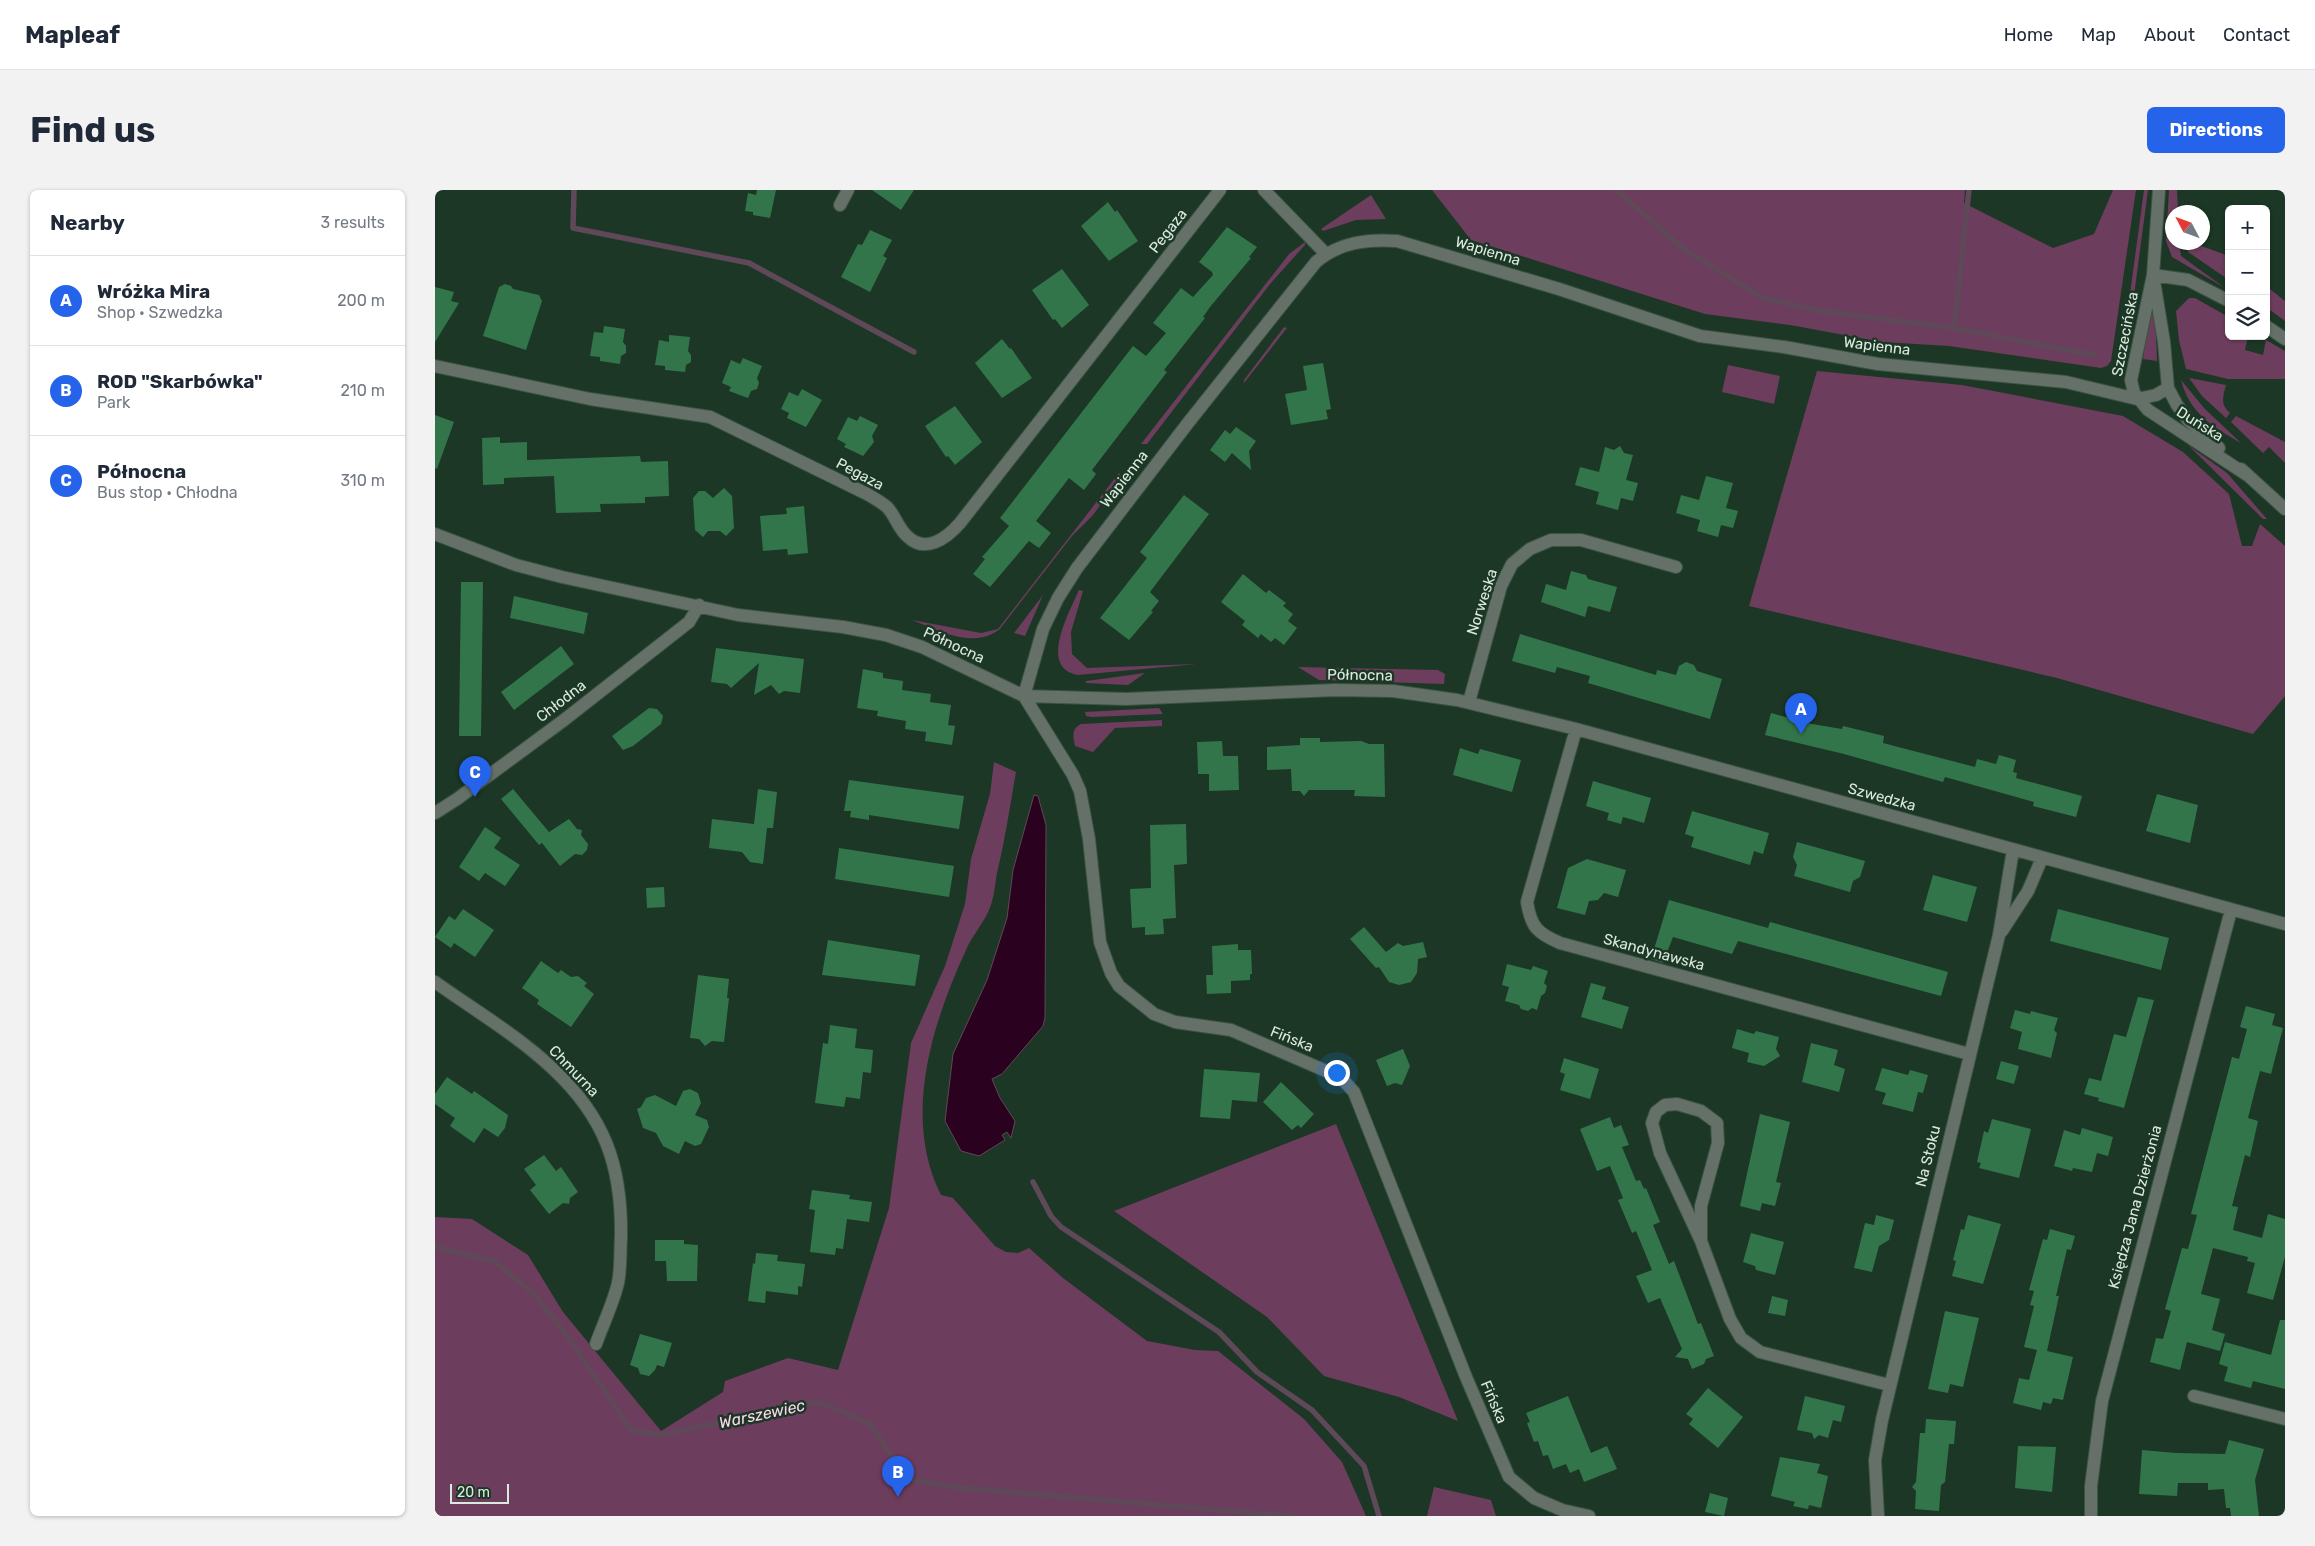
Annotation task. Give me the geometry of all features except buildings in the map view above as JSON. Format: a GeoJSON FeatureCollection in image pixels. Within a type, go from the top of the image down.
{"type":"FeatureCollection","features":[{"type":"Feature","properties":{"kind":"street"},"geometry":{"type":"LineString","coordinates":[[840,205],[848,190]]}},
{"type":"Feature","properties":{"kind":"street","name":"Pegaza"},"geometry":{"type":"LineString","coordinates":[[435,366],[590,399],[710,417],[867,494],[887,508],[906,536],[916,542],[933,543],[943,539],[960,523],[1220,190]]}},
{"type":"Feature","properties":{"kind":"street"},"geometry":{"type":"LineString","coordinates":[[1264,190],[1326,254]]}},
{"type":"Feature","properties":{"kind":"street","name":"Szczecińska"},"geometry":{"type":"LineString","coordinates":[[2137,399],[2131,380],[2153,275],[2159,190]]}},
{"type":"Feature","properties":{"kind":"street","name":"Wapienna"},"geometry":{"type":"LineString","coordinates":[[1024,696],[1045,625],[1058,598],[1077,568],[1231,368],[1316,262],[1337,248],[1361,242],[1397,241],[1559,289],[1700,336],[1784,347],[1878,364],[2066,382],[2137,399],[2156,395],[2168,388]]}},
{"type":"Feature","properties":{"kind":"street"},"geometry":{"type":"LineString","coordinates":[[2153,275],[2188,280],[2225,299]]}},
{"type":"Feature","properties":{"kind":"street","name":"Szczecińska"},"geometry":{"type":"LineString","coordinates":[[2153,275],[2164,342],[2168,388]]}},
{"type":"Feature","properties":{"kind":"street"},"geometry":{"type":"LineString","coordinates":[[2270,329],[2285,339]]}},
{"type":"Feature","properties":{"kind":"street","name":"Duńska"},"geometry":{"type":"LineString","coordinates":[[2168,388],[2188,420],[2285,510]]}},
{"type":"Feature","properties":{"kind":"street","name":"Duńska"},"geometry":{"type":"LineString","coordinates":[[2137,399],[2160,418],[2247,474]]}},
{"type":"Feature","properties":{"kind":"street","name":"Północna"},"geometry":{"type":"LineString","coordinates":[[435,534],[515,564],[738,615],[843,627],[885,635],[922,648],[1024,696],[1126,699],[1357,690],[1407,693],[1469,702]]}},
{"type":"Feature","properties":{"kind":"street","name":"Norweska"},"geometry":{"type":"LineString","coordinates":[[1469,702],[1501,586],[1512,564],[1530,549],[1551,540],[1581,540],[1676,567]]}},
{"type":"Feature","properties":{"kind":"street","name":"Chłodna"},"geometry":{"type":"LineString","coordinates":[[435,813],[457,800],[560,723],[689,622],[699,606]]}},
{"type":"Feature","properties":{"kind":"street","name":"Fińska"},"geometry":{"type":"LineString","coordinates":[[1024,696],[1073,775],[1080,791],[1089,839],[1100,942],[1111,973],[1119,986],[1155,1014],[1175,1022],[1231,1030],[1333,1074],[1344,1081],[1354,1092],[1466,1377],[1509,1477],[1534,1498],[1562,1510],[1589,1516]]}},
{"type":"Feature","properties":{"kind":"street","name":"Szwedzka"},"geometry":{"type":"LineString","coordinates":[[1469,702],[1576,729],[2285,924]]}},
{"type":"Feature","properties":{"kind":"street","name":"Skandynawska"},"geometry":{"type":"LineString","coordinates":[[1576,729],[1527,902],[1529,918],[1544,936],[1569,946],[1969,1054]]}},
{"type":"Feature","properties":{"kind":"street","name":"Na Stoku"},"geometry":{"type":"LineString","coordinates":[[1878,1516],[1875,1460],[1889,1385],[1999,935],[2013,850]]}},
{"type":"Feature","properties":{"kind":"street","name":"Na Stoku"},"geometry":{"type":"LineString","coordinates":[[1999,935],[2028,891],[2042,858]]}},
{"type":"Feature","properties":{"kind":"street","name":"Księdza Jana Dzierżonia"},"geometry":{"type":"LineString","coordinates":[[2091,1516],[2092,1477],[2102,1401],[2231,910]]}},
{"type":"Feature","properties":{"kind":"street","name":"Chmurna"},"geometry":{"type":"LineString","coordinates":[[435,982],[533,1052],[553,1069],[589,1110],[606,1142],[617,1175],[619,1191],[620,1260],[618,1282],[595,1344]]}},
{"type":"Feature","properties":{"kind":"street"},"geometry":{"type":"LineString","coordinates":[[1701,1241],[1701,1206],[1718,1143],[1717,1122],[1701,1111],[1677,1104],[1665,1105],[1656,1112],[1652,1124],[1660,1153],[1701,1241],[1730,1319],[1741,1338],[1748,1346],[1760,1352],[1791,1362],[1889,1385]]}},
{"type":"Feature","properties":{"kind":"street"},"geometry":{"type":"LineString","coordinates":[[2194,1396],[2285,1419]]}},
{"type":"Feature","properties":{"kind":"shaded area"},"geometry":{"type":"Polygon","coordinates":[[[1432,190],[1965,190],[1964,203],[2053,248],[2094,234],[2113,190],[2136,190],[2111,361],[2107,366],[2101,368],[1949,346],[1882,342],[1790,325],[1705,314],[1471,240],[1432,190]]]}},
{"type":"Feature","properties":{"kind":"shaded area"},"geometry":{"type":"Polygon","coordinates":[[[2144,190],[2148,190],[2126,356],[2122,353],[2144,190]]]}},
{"type":"Feature","properties":{"kind":"shaded area"},"geometry":{"type":"Polygon","coordinates":[[[2169,190],[2177,190],[2178,205],[2168,205],[2169,190]]]}},
{"type":"Feature","properties":{"kind":"shaded area"},"geometry":{"type":"Polygon","coordinates":[[[1371,195],[1386,219],[1356,220],[1323,231],[1321,229],[1371,195]]]}},
{"type":"Feature","properties":{"kind":"shaded area"},"geometry":{"type":"Polygon","coordinates":[[[1305,242],[1305,245],[1270,284],[1147,444],[1141,444],[1289,254],[1305,242]]]}},
{"type":"Feature","properties":{"kind":"shaded area"},"geometry":{"type":"Polygon","coordinates":[[[2210,249],[2225,255],[2225,277],[2188,250],[2210,249]]]}},
{"type":"Feature","properties":{"kind":"shaded area"},"geometry":{"type":"Polygon","coordinates":[[[2169,250],[2180,250],[2181,256],[2225,288],[2172,257],[2169,250]]]}},
{"type":"Feature","properties":{"kind":"shaded area"},"geometry":{"type":"Polygon","coordinates":[[[2270,289],[2285,301],[2285,321],[2270,310],[2270,289]]]}},
{"type":"Feature","properties":{"kind":"shaded area"},"geometry":{"type":"Polygon","coordinates":[[[2189,298],[2195,298],[2225,315],[2225,340],[2247,340],[2245,350],[2263,355],[2266,340],[2285,351],[2285,379],[2228,379],[2186,369],[2179,340],[2176,311],[2189,298]]]}},
{"type":"Feature","properties":{"kind":"shaded area"},"geometry":{"type":"Polygon","coordinates":[[[2150,306],[2155,306],[2157,361],[2143,359],[2150,306]]]}},
{"type":"Feature","properties":{"kind":"shaded area"},"geometry":{"type":"Polygon","coordinates":[[[1284,327],[1287,328],[1244,383],[1244,380],[1284,327]]]}},
{"type":"Feature","properties":{"kind":"shaded area"},"geometry":{"type":"Polygon","coordinates":[[[1728,365],[1780,376],[1774,404],[1722,392],[1728,365]]]}},
{"type":"Feature","properties":{"kind":"shaded area"},"geometry":{"type":"Polygon","coordinates":[[[1817,371],[1962,385],[2123,416],[2183,452],[2229,494],[2242,546],[2252,546],[2260,524],[2285,546],[2285,696],[2253,734],[2057,678],[1749,606],[1817,371]]]}},
{"type":"Feature","properties":{"kind":"shaded area"},"geometry":{"type":"Polygon","coordinates":[[[2189,378],[2226,385],[2223,397],[2224,404],[2230,413],[2226,418],[2202,396],[2189,378]]]}},
{"type":"Feature","properties":{"kind":"shaded area"},"geometry":{"type":"Polygon","coordinates":[[[2181,380],[2204,408],[2241,443],[2212,425],[2197,411],[2190,402],[2181,380]]]}},
{"type":"Feature","properties":{"kind":"shaded area"},"geometry":{"type":"Polygon","coordinates":[[[2236,416],[2285,442],[2285,463],[2269,447],[2263,453],[2231,422],[2236,416]]]}},
{"type":"Feature","properties":{"kind":"shaded area"},"geometry":{"type":"Polygon","coordinates":[[[2188,445],[2227,473],[2267,519],[2263,519],[2188,445]]]}},
{"type":"Feature","properties":{"kind":"shaded area"},"geometry":{"type":"Polygon","coordinates":[[[1119,473],[1121,476],[1093,515],[1072,536],[999,630],[978,638],[967,638],[945,633],[912,620],[981,633],[998,629],[1119,473]]]}},
{"type":"Feature","properties":{"kind":"shaded area"},"geometry":{"type":"Polygon","coordinates":[[[1079,590],[1083,591],[1071,632],[1072,654],[1087,668],[1197,664],[1078,675],[1066,670],[1060,662],[1058,651],[1060,638],[1079,590]]]}},
{"type":"Feature","properties":{"kind":"shaded area"},"geometry":{"type":"Polygon","coordinates":[[[1043,595],[1025,636],[1014,633],[1043,595]]]}},
{"type":"Feature","properties":{"kind":"shaded area"},"geometry":{"type":"Polygon","coordinates":[[[1298,667],[1438,670],[1445,674],[1444,684],[1319,680],[1298,667]]]}},
{"type":"Feature","properties":{"kind":"shaded area"},"geometry":{"type":"Polygon","coordinates":[[[1145,673],[1128,685],[1086,683],[1086,681],[1145,673]]]}},
{"type":"Feature","properties":{"kind":"shaded area"},"geometry":{"type":"Polygon","coordinates":[[[1159,708],[1163,714],[1092,717],[1086,716],[1085,712],[1159,708]]]}},
{"type":"Feature","properties":{"kind":"shaded area"},"geometry":{"type":"Polygon","coordinates":[[[1162,720],[1162,726],[1115,728],[1093,752],[1075,746],[1074,731],[1081,724],[1162,720]]]}},
{"type":"Feature","properties":{"kind":"shaded area"},"geometry":{"type":"Polygon","coordinates":[[[994,762],[1016,772],[993,897],[987,915],[968,945],[942,1009],[926,1071],[923,1103],[924,1134],[929,1165],[941,1195],[953,1198],[995,1246],[1006,1252],[1018,1253],[1029,1248],[1063,1278],[1147,1341],[1195,1350],[1218,1351],[1304,1419],[1342,1462],[1366,1516],[435,1516],[435,1217],[472,1219],[528,1255],[563,1312],[661,1431],[723,1392],[725,1381],[788,1358],[838,1370],[889,1208],[911,1043],[945,966],[965,904],[971,859],[990,794],[994,762]]]}},
{"type":"Feature","properties":{"kind":"shaded area"},"geometry":{"type":"Polygon","coordinates":[[[1034,795],[1038,796],[1046,825],[1045,1018],[1043,1026],[1002,1074],[992,1079],[1000,1098],[1015,1121],[1011,1138],[1007,1132],[1002,1135],[1005,1140],[979,1156],[961,1151],[945,1121],[953,1054],[987,980],[1007,918],[1013,870],[1034,795]]]}},
{"type":"Feature","properties":{"kind":"shaded area"},"geometry":{"type":"Polygon","coordinates":[[[1336,1124],[1458,1421],[1399,1397],[1324,1376],[1267,1317],[1114,1211],[1336,1124]]]}},
{"type":"Feature","properties":{"kind":"shaded area"},"geometry":{"type":"Polygon","coordinates":[[[1434,1487],[1491,1500],[1496,1516],[1427,1516],[1434,1487]]]}},
{"type":"Feature","properties":{"kind":"waterway"},"geometry":{"type":"LineString","coordinates":[[574,190],[573,228],[749,263],[914,352]]}},
{"type":"Feature","properties":{"kind":"waterway"},"geometry":{"type":"LineString","coordinates":[[1616,190],[1684,249],[1763,298],[1820,311],[1954,328],[2093,355]]}},
{"type":"Feature","properties":{"kind":"waterway"},"geometry":{"type":"LineString","coordinates":[[1954,328],[1969,190]]}},
{"type":"Feature","properties":{"kind":"waterway"},"geometry":{"type":"LineString","coordinates":[[1033,1182],[1051,1216],[1061,1227],[1219,1332],[1257,1372],[1312,1410],[1364,1466],[1379,1516]]}},
{"type":"Feature","properties":{"kind":"waterway","name":"Warszewiec"},"geometry":{"type":"LineString","coordinates":[[435,1247],[494,1261],[535,1295],[570,1340],[631,1430],[660,1435],[818,1402],[869,1423],[907,1479],[962,1488],[1290,1516]]}},
{"type":"Feature","properties":{"kind":"place","name":"Wróżka Mira"},"geometry":{"type":"Point","coordinates":[1801,734]}},
{"type":"Feature","properties":{"kind":"place","name":"Północna"},"geometry":{"type":"Point","coordinates":[475,797]}},
{"type":"Feature","properties":{"kind":"place","name":"ROD \"Skarbówka\""},"geometry":{"type":"Point","coordinates":[898,1497]}}]}
